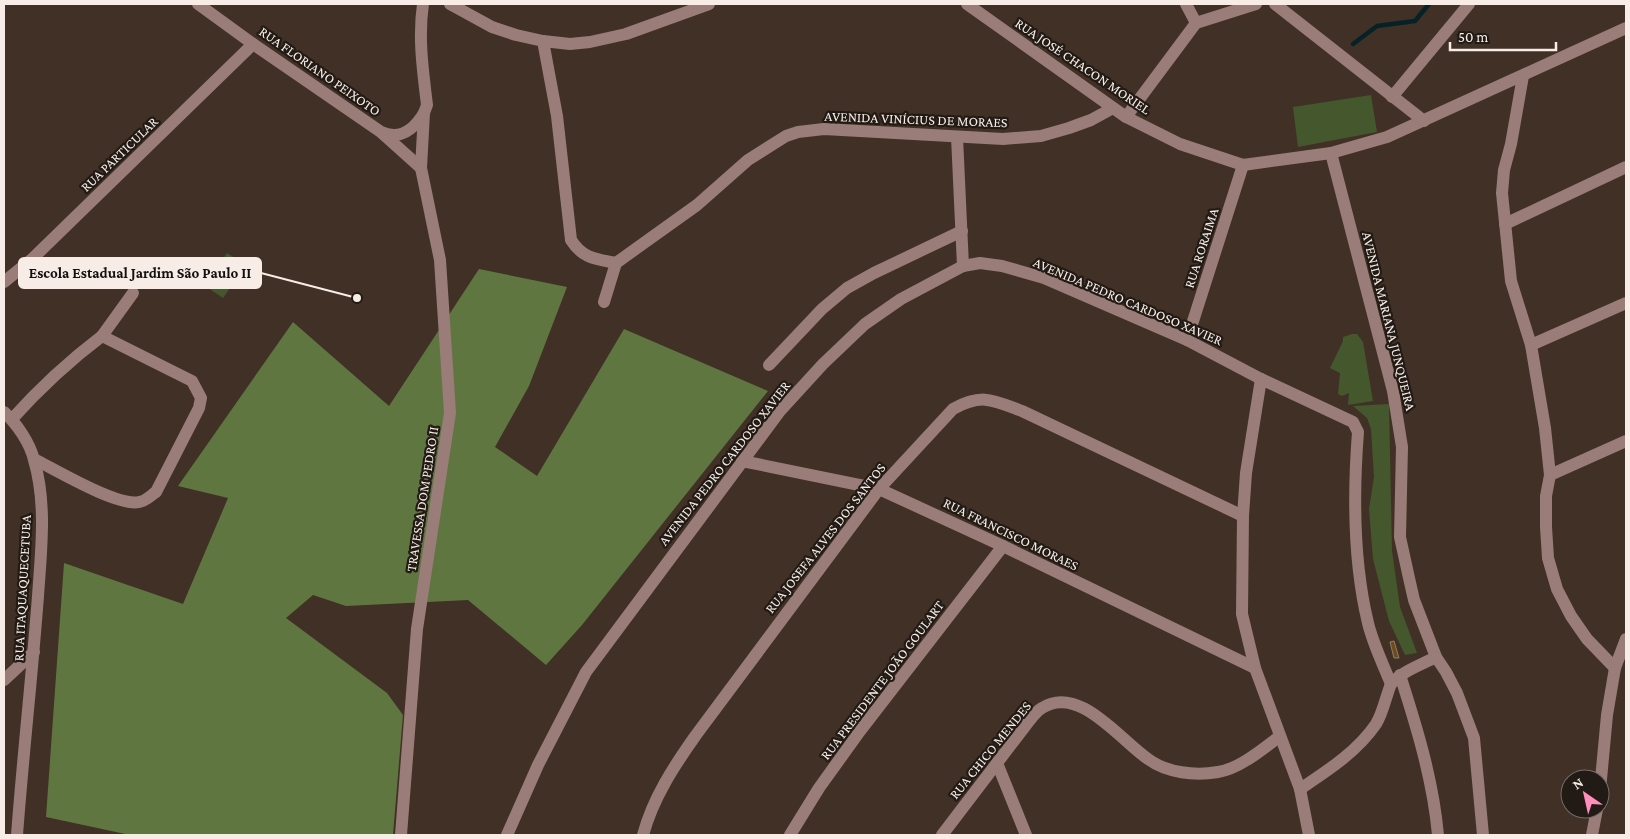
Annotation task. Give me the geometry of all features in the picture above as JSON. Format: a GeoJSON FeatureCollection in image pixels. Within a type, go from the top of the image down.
{"type":"FeatureCollection","features":[{"type":"Feature","properties":{"kind":"street","name":"RUA FLORIANO PEIXOTO"},"geometry":{"type":"LineString","coordinates":[[198,4],[381,132],[389,135],[406,132],[419,121],[424,112]]}},
{"type":"Feature","properties":{"kind":"street","name":"TRAVESSA DOM PEDRO II"},"geometry":{"type":"LineString","coordinates":[[401,835],[417,629],[450,413],[440,260],[421,168],[424,112],[428,105],[420,30],[423,4]]}},
{"type":"Feature","properties":{"kind":"street"},"geometry":{"type":"LineString","coordinates":[[450,4],[492,27],[543,41],[570,44],[590,42],[626,34],[709,4]]}},
{"type":"Feature","properties":{"kind":"street","name":"RUA JOSÉ CHACON MORIEL"},"geometry":{"type":"LineString","coordinates":[[968,4],[1126,117],[1180,144],[1217,158],[1243,165],[1331,153]]}},
{"type":"Feature","properties":{"kind":"street"},"geometry":{"type":"LineString","coordinates":[[1186,4],[1196,24]]}},
{"type":"Feature","properties":{"kind":"street"},"geometry":{"type":"LineString","coordinates":[[1126,117],[1196,24],[1256,4]]}},
{"type":"Feature","properties":{"kind":"street"},"geometry":{"type":"LineString","coordinates":[[1275,4],[1424,121]]}},
{"type":"Feature","properties":{"kind":"street"},"geometry":{"type":"LineString","coordinates":[[1392,96],[1469,4]]}},
{"type":"Feature","properties":{"kind":"street"},"geometry":{"type":"LineString","coordinates":[[1331,153],[1387,137],[1626,28]]}},
{"type":"Feature","properties":{"kind":"street"},"geometry":{"type":"LineString","coordinates":[[543,41],[557,116],[571,240],[576,249],[587,257],[616,263],[604,302]]}},
{"type":"Feature","properties":{"kind":"street","name":"RUA PARTICULAR"},"geometry":{"type":"LineString","coordinates":[[4,282],[32,260],[253,44]]}},
{"type":"Feature","properties":{"kind":"street"},"geometry":{"type":"LineString","coordinates":[[1523,76],[1512,144],[1504,170],[1502,193],[1511,281],[1532,345],[1545,428],[1550,475],[1546,496],[1548,558],[1557,589],[1571,616],[1587,639],[1615,668]]}},
{"type":"Feature","properties":{"kind":"street","name":"AVENIDA VINÍCIUS DE MORAES"},"geometry":{"type":"LineString","coordinates":[[616,263],[697,205],[748,160],[771,144],[798,132],[824,129],[1003,139],[1041,136],[1084,122],[1113,108]]}},
{"type":"Feature","properties":{"kind":"street"},"geometry":{"type":"LineString","coordinates":[[381,132],[421,168]]}},
{"type":"Feature","properties":{"kind":"street"},"geometry":{"type":"LineString","coordinates":[[957,137],[963,266]]}},
{"type":"Feature","properties":{"kind":"street","name":"AVENIDA MARIANA JUNQUEIRA"},"geometry":{"type":"LineString","coordinates":[[1331,153],[1394,391],[1402,447],[1400,537],[1414,600],[1436,657],[1457,693],[1474,738],[1483,835]]}},
{"type":"Feature","properties":{"kind":"street","name":"RUA RORAIMA"},"geometry":{"type":"LineString","coordinates":[[1187,340],[1243,165]]}},
{"type":"Feature","properties":{"kind":"street"},"geometry":{"type":"LineString","coordinates":[[1505,224],[1626,167]]}},
{"type":"Feature","properties":{"kind":"street"},"geometry":{"type":"LineString","coordinates":[[769,365],[822,308],[847,288],[962,231]]}},
{"type":"Feature","properties":{"kind":"street","name":"AVENIDA PEDRO CARDOSO XAVIER"},"geometry":{"type":"LineString","coordinates":[[507,835],[538,765],[586,672],[786,404],[823,364],[865,324],[901,299],[963,266],[980,263],[1002,266],[1044,278],[1187,340],[1261,379],[1350,420],[1355,425],[1358,432],[1355,505],[1357,557],[1361,590],[1368,625],[1395,680]]}},
{"type":"Feature","properties":{"kind":"street"},"geometry":{"type":"LineString","coordinates":[[8,416],[102,336],[133,292]]}},
{"type":"Feature","properties":{"kind":"street"},"geometry":{"type":"LineString","coordinates":[[1532,345],[1626,303]]}},
{"type":"Feature","properties":{"kind":"street"},"geometry":{"type":"LineString","coordinates":[[34,459],[117,500],[138,502],[147,500],[156,492],[199,408],[201,398],[192,381],[102,336]]}},
{"type":"Feature","properties":{"kind":"street"},"geometry":{"type":"LineString","coordinates":[[1261,379],[1251,436],[1243,516],[1242,614],[1255,668],[1300,789],[1309,835]]}},
{"type":"Feature","properties":{"kind":"street","name":"RUA JOSEFA ALVES DOS SANTOS"},"geometry":{"type":"LineString","coordinates":[[643,835],[648,817],[670,772],[735,681],[879,489],[953,408],[966,401],[991,400],[1022,411],[1243,516]]}},
{"type":"Feature","properties":{"kind":"street","name":"RUA ITAQUAQUECETUBA"},"geometry":{"type":"LineString","coordinates":[[8,416],[25,440],[34,459],[40,495],[42,525],[34,652],[16,835]]}},
{"type":"Feature","properties":{"kind":"street"},"geometry":{"type":"LineString","coordinates":[[1550,475],[1626,441]]}},
{"type":"Feature","properties":{"kind":"street","name":"RUA FRANCISCO MORAES"},"geometry":{"type":"LineString","coordinates":[[742,461],[879,489],[1003,546],[1255,668]]}},
{"type":"Feature","properties":{"kind":"street","name":"RUA PRESIDENTE JOÃO GOULART"},"geometry":{"type":"LineString","coordinates":[[790,835],[819,788],[860,731],[1003,546]]}},
{"type":"Feature","properties":{"kind":"street"},"geometry":{"type":"LineString","coordinates":[[1602,769],[1607,715],[1615,668],[1626,639]]}},
{"type":"Feature","properties":{"kind":"street"},"geometry":{"type":"LineString","coordinates":[[4,680],[34,652]]}},
{"type":"Feature","properties":{"kind":"street"},"geometry":{"type":"LineString","coordinates":[[1300,789],[1332,768],[1355,748],[1376,723],[1395,680],[1436,657]]}},
{"type":"Feature","properties":{"kind":"street"},"geometry":{"type":"LineString","coordinates":[[1395,680],[1428,766],[1438,835]]}},
{"type":"Feature","properties":{"kind":"street","name":"RUA CHICO MENDES"},"geometry":{"type":"LineString","coordinates":[[942,835],[1039,710],[1056,702],[1076,705],[1097,716],[1149,760],[1171,770],[1194,774],[1219,772],[1227,769],[1258,753],[1280,736]]}},
{"type":"Feature","properties":{"kind":"street"},"geometry":{"type":"LineString","coordinates":[[997,763],[1026,835]]}},
{"type":"Feature","properties":{"kind":"street"},"geometry":{"type":"LineString","coordinates":[[1592,835],[1595,819]]}},
{"type":"Feature","properties":{"kind":"green space"},"geometry":{"type":"Polygon","coordinates":[[[1371,95],[1377,132],[1298,147],[1293,107],[1371,95]]]}},
{"type":"Feature","properties":{"kind":"green space"},"geometry":{"type":"Polygon","coordinates":[[[227,253],[246,265],[223,298],[205,286],[227,253]]]}},
{"type":"Feature","properties":{"kind":"green space"},"geometry":{"type":"Polygon","coordinates":[[[479,269],[567,287],[529,386],[495,447],[537,476],[624,329],[768,391],[582,625],[546,665],[468,600],[346,606],[313,595],[286,618],[387,693],[403,715],[393,835],[130,835],[46,817],[64,563],[183,604],[228,498],[178,486],[293,322],[389,406],[479,269]]]}},
{"type":"Feature","properties":{"kind":"green space"},"geometry":{"type":"Polygon","coordinates":[[[1357,334],[1363,342],[1373,401],[1348,405],[1349,393],[1342,396],[1338,394],[1340,373],[1330,368],[1343,341],[1343,337],[1357,334]]]}},
{"type":"Feature","properties":{"kind":"green space"},"geometry":{"type":"Polygon","coordinates":[[[1389,404],[1392,551],[1400,607],[1417,653],[1405,655],[1389,621],[1373,559],[1369,509],[1374,477],[1371,429],[1367,418],[1353,406],[1389,404]]]}},
{"type":"Feature","properties":{"kind":"building"},"geometry":{"type":"Polygon","coordinates":[[[1394,641],[1399,658],[1394,658],[1390,642],[1394,641]]]}},
{"type":"Feature","properties":{"kind":"waterway"},"geometry":{"type":"LineString","coordinates":[[1353,44],[1377,26],[1415,21],[1429,4]]}},
{"type":"Feature","properties":{"kind":"place","name":"Escola Estadual Jardim São Paulo II"},"geometry":{"type":"Point","coordinates":[357,298]}}]}
